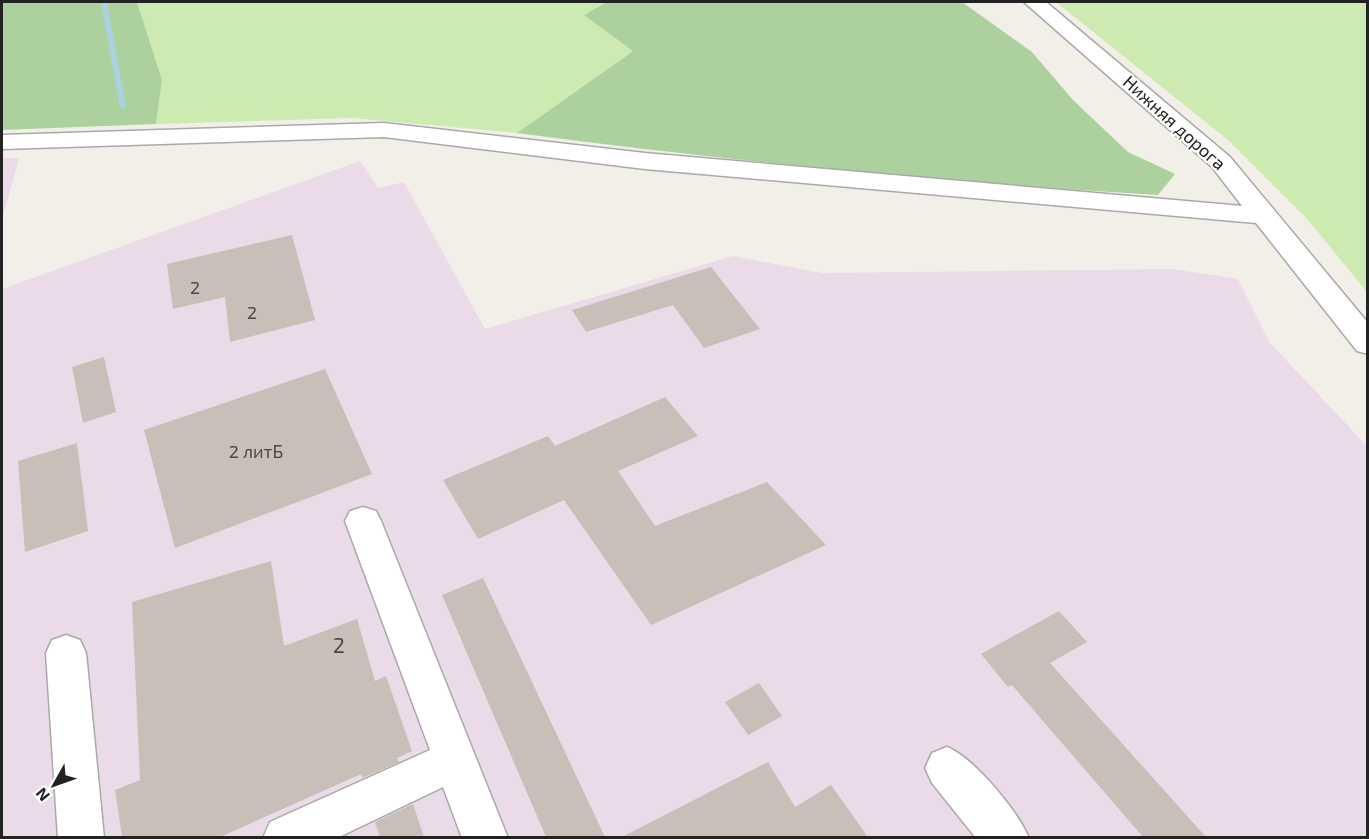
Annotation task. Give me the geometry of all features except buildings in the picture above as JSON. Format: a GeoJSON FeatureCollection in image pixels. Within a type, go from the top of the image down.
{"type":"FeatureCollection","features":[{"type":"Feature","properties":{"kind":"street","name":"Нижняя дорога"},"geometry":{"type":"LineString","coordinates":[[1034,2],[1221,162],[1368,344]]}},
{"type":"Feature","properties":{"kind":"street"},"geometry":{"type":"LineString","coordinates":[[2,142],[384,130],[645,161],[1266,216]]}},
{"type":"Feature","properties":{"kind":"street"},"geometry":{"type":"LineString","coordinates":[[363,521],[485,837]]}},
{"type":"Feature","properties":{"kind":"street"},"geometry":{"type":"LineString","coordinates":[[66,653],[81,837]]}},
{"type":"Feature","properties":{"kind":"street"},"geometry":{"type":"LineString","coordinates":[[286,837],[455,760]]}},
{"type":"Feature","properties":{"kind":"street"},"geometry":{"type":"LineString","coordinates":[[947,768],[1006,837]]}},
{"type":"Feature","properties":{"kind":"shaded area"},"geometry":{"type":"Polygon","coordinates":[[[2,158],[19,158],[2,220],[2,158]]]}},
{"type":"Feature","properties":{"kind":"shaded area"},"geometry":{"type":"Polygon","coordinates":[[[360,161],[378,188],[404,182],[485,329],[733,256],[822,273],[1173,269],[1238,279],[1270,343],[1367,446],[1367,837],[2,837],[2,289],[360,161]]]}},
{"type":"Feature","properties":{"kind":"green space"},"geometry":{"type":"Polygon","coordinates":[[[2,2],[137,2],[162,80],[156,124],[2,130],[2,2]]]}},
{"type":"Feature","properties":{"kind":"green space"},"geometry":{"type":"Polygon","coordinates":[[[137,2],[607,2],[584,15],[634,50],[517,133],[352,118],[156,124],[162,80],[137,2]]]}},
{"type":"Feature","properties":{"kind":"green space"},"geometry":{"type":"Polygon","coordinates":[[[607,2],[962,2],[1032,52],[1073,100],[1128,152],[1175,174],[1158,195],[837,170],[517,133],[633,51],[584,15],[607,2]]]}},
{"type":"Feature","properties":{"kind":"green space"},"geometry":{"type":"Polygon","coordinates":[[[1056,2],[1367,2],[1367,292],[1308,220],[1228,140],[1056,2]]]}},
{"type":"Feature","properties":{"kind":"waterway"},"geometry":{"type":"LineString","coordinates":[[104,2],[123,107]]}}]}
